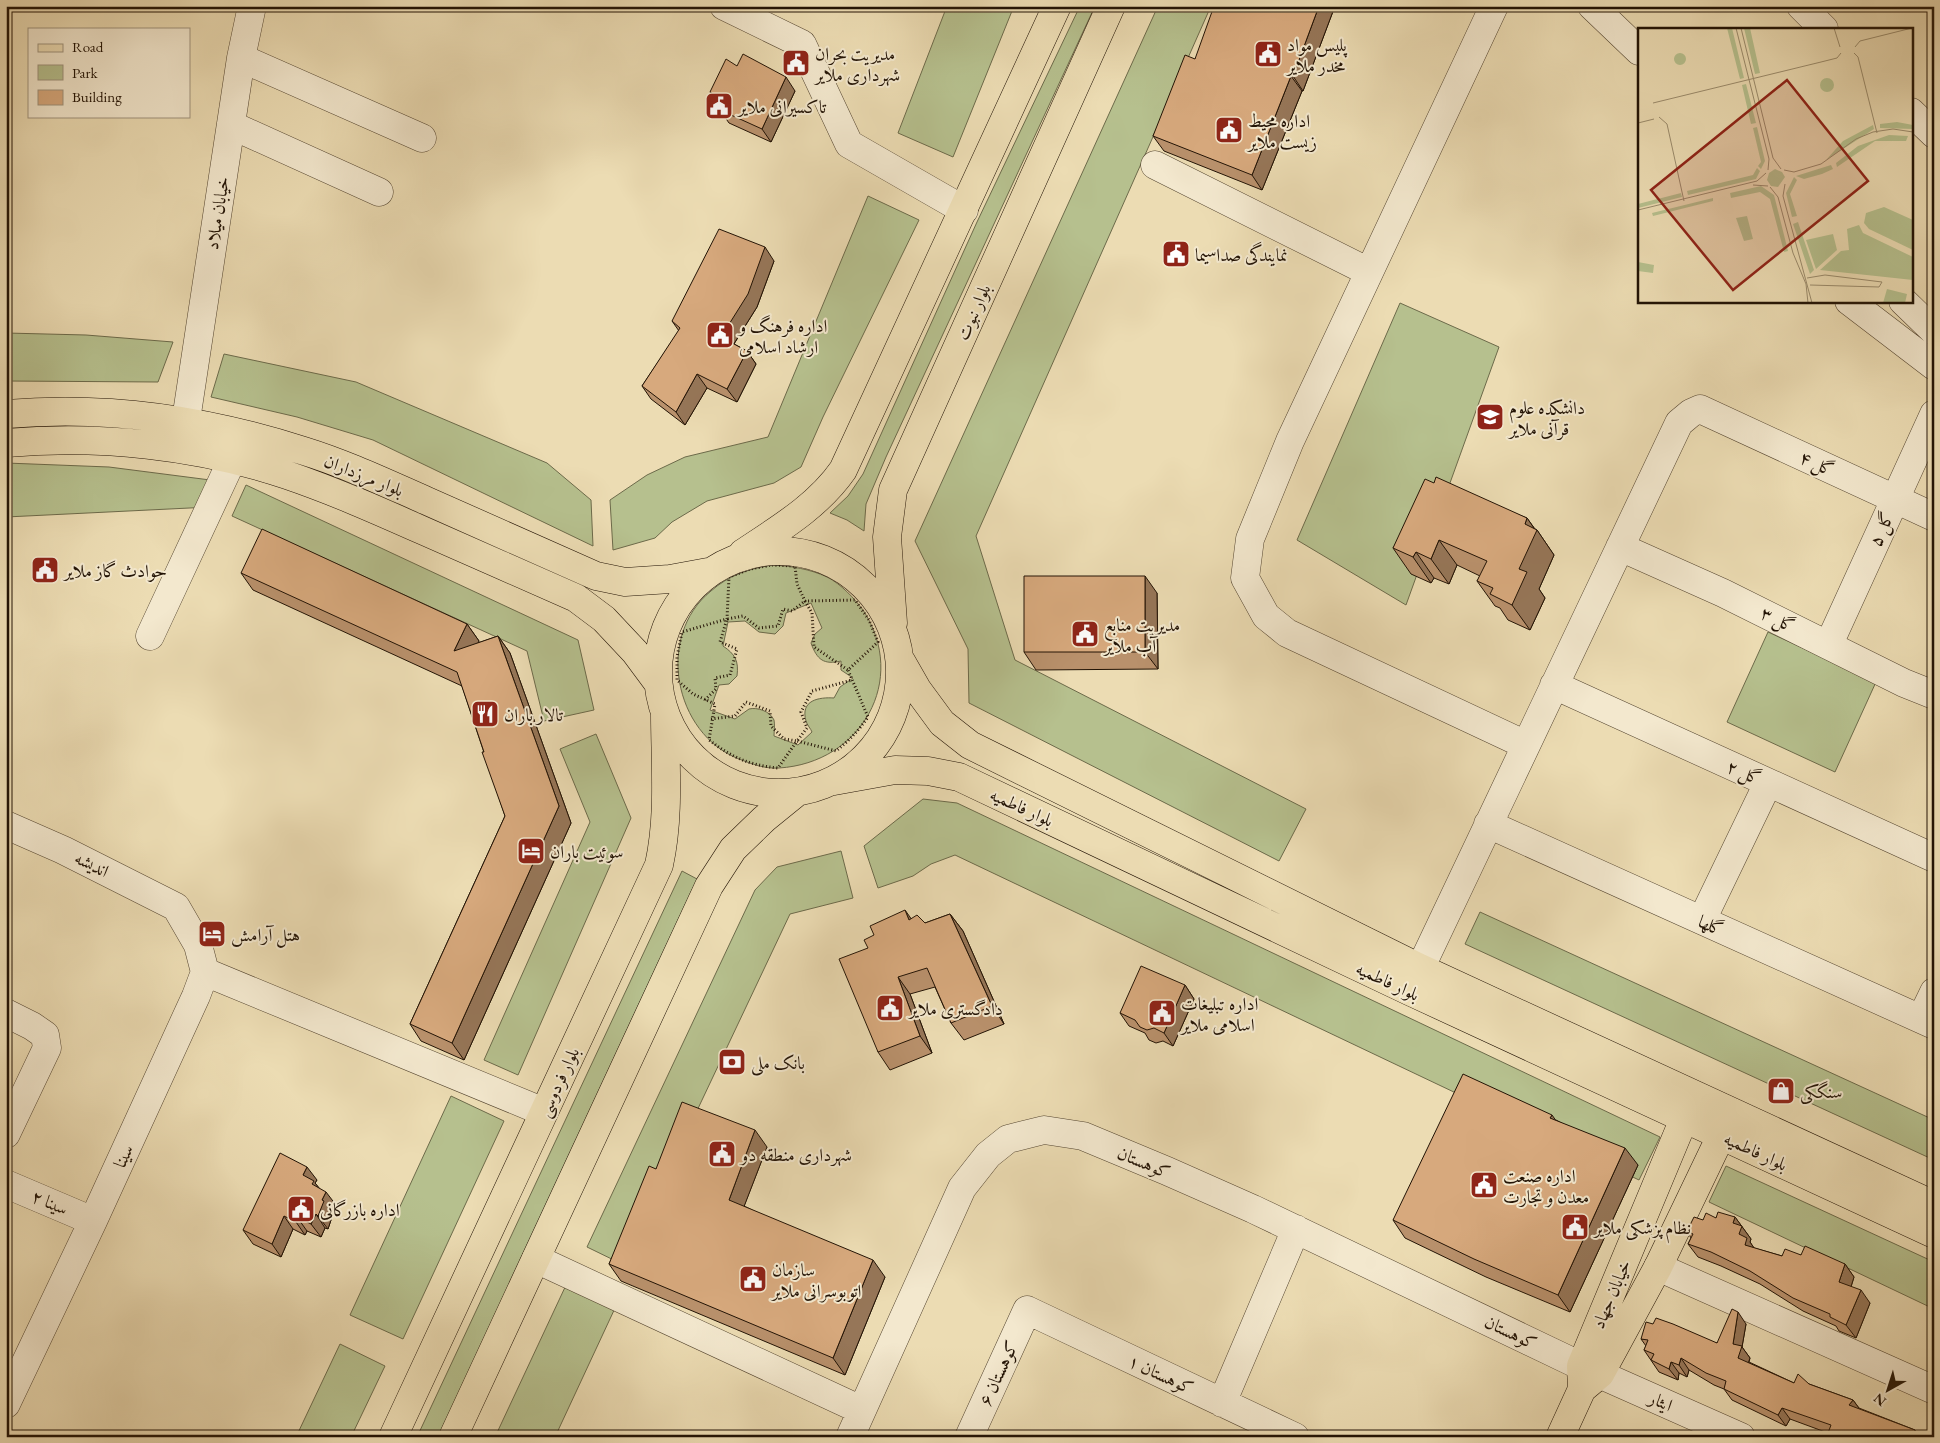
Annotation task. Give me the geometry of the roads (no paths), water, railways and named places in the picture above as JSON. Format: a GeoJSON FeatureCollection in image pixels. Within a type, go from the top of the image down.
{"type":"FeatureCollection","features":[{"type":"Feature","properties":{"kind":"main road"},"geometry":{"type":"LineString","coordinates":[[736,557],[763,551],[790,550],[817,556],[842,567],[864,584],[881,605],[894,630],[901,661],[900,690],[893,718],[878,744],[859,765],[834,781],[796,793],[763,793],[731,784],[703,767],[680,743],[665,714],[658,683],[659,651],[668,621],[685,594],[708,572],[736,557],[810,506],[834,484],[843,470],[1057,6]]}},
{"type":"Feature","properties":{"kind":"main road","name":"بلوار نبوت"},"geometry":{"type":"LineString","coordinates":[[894,630],[887,537],[893,490],[1111,6]]}},
{"type":"Feature","properties":{"kind":"main road","name":"بلوار مرزداران"},"geometry":{"type":"LineString","coordinates":[[6,414],[110,412],[186,420],[239,432],[306,451],[370,476],[596,576],[625,582],[670,579],[708,572]]}},
{"type":"Feature","properties":{"kind":"main road","name":"بلوار مرزداران"},"geometry":{"type":"LineString","coordinates":[[6,443],[108,441],[181,449],[232,460],[286,475],[351,499],[576,598],[604,619],[635,652],[658,683]]}},
{"type":"Feature","properties":{"kind":"main road","name":"بلوار فاطمیه"},"geometry":{"type":"LineString","coordinates":[[901,661],[917,689],[942,723],[970,745],[1415,979]]}},
{"type":"Feature","properties":{"kind":"main road","name":"بلوار فردوسی"},"geometry":{"type":"LineString","coordinates":[[393,1437],[659,864],[664,842],[666,809],[665,714]]}},
{"type":"Feature","properties":{"kind":"main road","name":"بلوار فاطمیه"},"geometry":{"type":"LineString","coordinates":[[834,781],[895,770],[928,771],[959,777],[1415,979],[1689,1106],[1727,1124],[1934,1234]]}},
{"type":"Feature","properties":{"kind":"main road"},"geometry":{"type":"LineString","coordinates":[[453,1437],[709,886],[733,849],[764,819],[796,793]]}},
{"type":"Feature","properties":{"kind":"main road","name":"خیابان جهاد"},"geometry":{"type":"LineString","coordinates":[[1560,1437],[1588,1376],[1689,1106]]}},
{"type":"Feature","properties":{"kind":"main road","name":"بلوار فاطمیه"},"geometry":{"type":"LineString","coordinates":[[1727,1124],[1934,1205]]}},
{"type":"Feature","properties":{"kind":"main road","name":"خیابان جهاد"},"geometry":{"type":"LineString","coordinates":[[1588,1376],[1658,1267],[1727,1124]]}},
{"type":"Feature","properties":{"kind":"street","name":"خیابان میلاد"},"geometry":{"type":"LineString","coordinates":[[186,420],[241,58],[252,6]]}},
{"type":"Feature","properties":{"kind":"street"},"geometry":{"type":"LineString","coordinates":[[724,6],[802,44],[849,144],[964,210]]}},
{"type":"Feature","properties":{"kind":"street"},"geometry":{"type":"LineString","coordinates":[[1494,6],[1279,468],[1250,539],[1244,578],[1266,616],[1287,633],[1526,745]]}},
{"type":"Feature","properties":{"kind":"street"},"geometry":{"type":"LineString","coordinates":[[1592,6],[1638,49]]}},
{"type":"Feature","properties":{"kind":"street"},"geometry":{"type":"LineString","coordinates":[[1801,6],[1823,28]]}},
{"type":"Feature","properties":{"kind":"street"},"geometry":{"type":"LineString","coordinates":[[241,58],[422,138]]}},
{"type":"Feature","properties":{"kind":"street"},"geometry":{"type":"LineString","coordinates":[[1912,113],[1934,134]]}},
{"type":"Feature","properties":{"kind":"street"},"geometry":{"type":"LineString","coordinates":[[231,125],[380,192]]}},
{"type":"Feature","properties":{"kind":"street"},"geometry":{"type":"LineString","coordinates":[[1155,165],[1369,272]]}},
{"type":"Feature","properties":{"kind":"street"},"geometry":{"type":"LineString","coordinates":[[1850,302],[1934,366]]}},
{"type":"Feature","properties":{"kind":"street"},"geometry":{"type":"LineString","coordinates":[[1904,302],[1934,331]]}},
{"type":"Feature","properties":{"kind":"street","name":"گل ۴"},"geometry":{"type":"LineString","coordinates":[[1620,547],[1679,423],[1691,413],[1700,410],[1934,517]]}},
{"type":"Feature","properties":{"kind":"street","name":"گل ۵"},"geometry":{"type":"LineString","coordinates":[[1829,644],[1934,414]]}},
{"type":"Feature","properties":{"kind":"street"},"geometry":{"type":"LineString","coordinates":[[150,636],[232,460]]}},
{"type":"Feature","properties":{"kind":"street"},"geometry":{"type":"LineString","coordinates":[[1415,979],[1620,547]]}},
{"type":"Feature","properties":{"kind":"street","name":"گل ۳"},"geometry":{"type":"LineString","coordinates":[[1620,547],[1723,593],[1829,644],[1904,683],[1934,695]]}},
{"type":"Feature","properties":{"kind":"street","name":"گل ۲"},"geometry":{"type":"LineString","coordinates":[[1554,685],[1934,858]]}},
{"type":"Feature","properties":{"kind":"street"},"geometry":{"type":"LineString","coordinates":[[1702,920],[1768,783]]}},
{"type":"Feature","properties":{"kind":"street","name":"گلها"},"geometry":{"type":"LineString","coordinates":[[1488,824],[1927,1022]]}},
{"type":"Feature","properties":{"kind":"street","name":"اندیشه"},"geometry":{"type":"LineString","coordinates":[[6,825],[64,850],[176,907],[198,945],[205,972]]}},
{"type":"Feature","properties":{"kind":"street"},"geometry":{"type":"LineString","coordinates":[[205,972],[544,1112]]}},
{"type":"Feature","properties":{"kind":"street","name":"سینا"},"geometry":{"type":"LineString","coordinates":[[6,1404],[93,1221],[196,996],[205,972]]}},
{"type":"Feature","properties":{"kind":"street"},"geometry":{"type":"LineString","coordinates":[[1927,1022],[1934,992]]}},
{"type":"Feature","properties":{"kind":"street"},"geometry":{"type":"LineString","coordinates":[[6,1013],[45,1035],[46,1048],[6,1134]]}},
{"type":"Feature","properties":{"kind":"street","name":"کوهستان"},"geometry":{"type":"LineString","coordinates":[[850,1437],[962,1188],[988,1155],[1008,1140],[1044,1130],[1083,1136],[1167,1171],[1296,1229],[1588,1376]]}},
{"type":"Feature","properties":{"kind":"street","name":"سینا ۲"},"geometry":{"type":"LineString","coordinates":[[6,1184],[93,1221]]}},
{"type":"Feature","properties":{"kind":"street"},"geometry":{"type":"LineString","coordinates":[[1222,1403],[1296,1229]]}},
{"type":"Feature","properties":{"kind":"street"},"geometry":{"type":"LineString","coordinates":[[536,1259],[861,1410]]}},
{"type":"Feature","properties":{"kind":"street"},"geometry":{"type":"LineString","coordinates":[[1658,1267],[1934,1390]]}},
{"type":"Feature","properties":{"kind":"street","name":"کوهستان ۱"},"geometry":{"type":"LineString","coordinates":[[1027,1310],[1295,1437]]}},
{"type":"Feature","properties":{"kind":"street","name":"کوهستان ۶"},"geometry":{"type":"LineString","coordinates":[[969,1437],[1027,1310]]}},
{"type":"Feature","properties":{"kind":"street","name":"ایثار"},"geometry":{"type":"LineString","coordinates":[[1588,1376],[1741,1437]]}},
{"type":"Feature","properties":{"kind":"place","name":"پلیس مواد مخدر ملایر"},"geometry":{"type":"Point","coordinates":[1268,54]}},
{"type":"Feature","properties":{"kind":"place","name":"مدیریت بحران شهرداری ملایر"},"geometry":{"type":"Point","coordinates":[796,63]}},
{"type":"Feature","properties":{"kind":"place","name":"تاکسیرانی ملایر"},"geometry":{"type":"Point","coordinates":[719,106]}},
{"type":"Feature","properties":{"kind":"place","name":"اداره محیط زیست ملایر"},"geometry":{"type":"Point","coordinates":[1229,130]}},
{"type":"Feature","properties":{"kind":"place","name":"نمایندگی صداسیما"},"geometry":{"type":"Point","coordinates":[1176,254]}},
{"type":"Feature","properties":{"kind":"place","name":"اداره فرهنگ و ارشاد اسلامی"},"geometry":{"type":"Point","coordinates":[720,335]}},
{"type":"Feature","properties":{"kind":"place","name":"دانشکده علوم قرآنی ملایر"},"geometry":{"type":"Point","coordinates":[1490,417]}},
{"type":"Feature","properties":{"kind":"place","name":"حوادث گاز ملایر"},"geometry":{"type":"Point","coordinates":[45,570]}},
{"type":"Feature","properties":{"kind":"place","name":"مدیریت منابع آب ملایر"},"geometry":{"type":"Point","coordinates":[1085,634]}},
{"type":"Feature","properties":{"kind":"place","name":"تالار باران"},"geometry":{"type":"Point","coordinates":[485,714]}},
{"type":"Feature","properties":{"kind":"place","name":"سوئیت باران"},"geometry":{"type":"Point","coordinates":[531,851]}},
{"type":"Feature","properties":{"kind":"place","name":"هتل آرامش"},"geometry":{"type":"Point","coordinates":[212,934]}},
{"type":"Feature","properties":{"kind":"place","name":"دادگستری ملایر"},"geometry":{"type":"Point","coordinates":[890,1008]}},
{"type":"Feature","properties":{"kind":"place","name":"اداره تبلیغات اسلامی ملایر"},"geometry":{"type":"Point","coordinates":[1162,1013]}},
{"type":"Feature","properties":{"kind":"place","name":"بانک ملی"},"geometry":{"type":"Point","coordinates":[732,1062]}},
{"type":"Feature","properties":{"kind":"place","name":"سنگکی"},"geometry":{"type":"Point","coordinates":[1781,1091]}},
{"type":"Feature","properties":{"kind":"place","name":"شهرداری منطقه دو"},"geometry":{"type":"Point","coordinates":[722,1154]}},
{"type":"Feature","properties":{"kind":"place","name":"اداره صنعت معدن و تجارت"},"geometry":{"type":"Point","coordinates":[1484,1185]}},
{"type":"Feature","properties":{"kind":"place","name":"اداره بازرگانی"},"geometry":{"type":"Point","coordinates":[301,1209]}},
{"type":"Feature","properties":{"kind":"place","name":"نظام پزشکی ملایر"},"geometry":{"type":"Point","coordinates":[1575,1227]}},
{"type":"Feature","properties":{"kind":"place","name":"سازمان اتوبوسرانی ملایر"},"geometry":{"type":"Point","coordinates":[753,1279]}}]}
